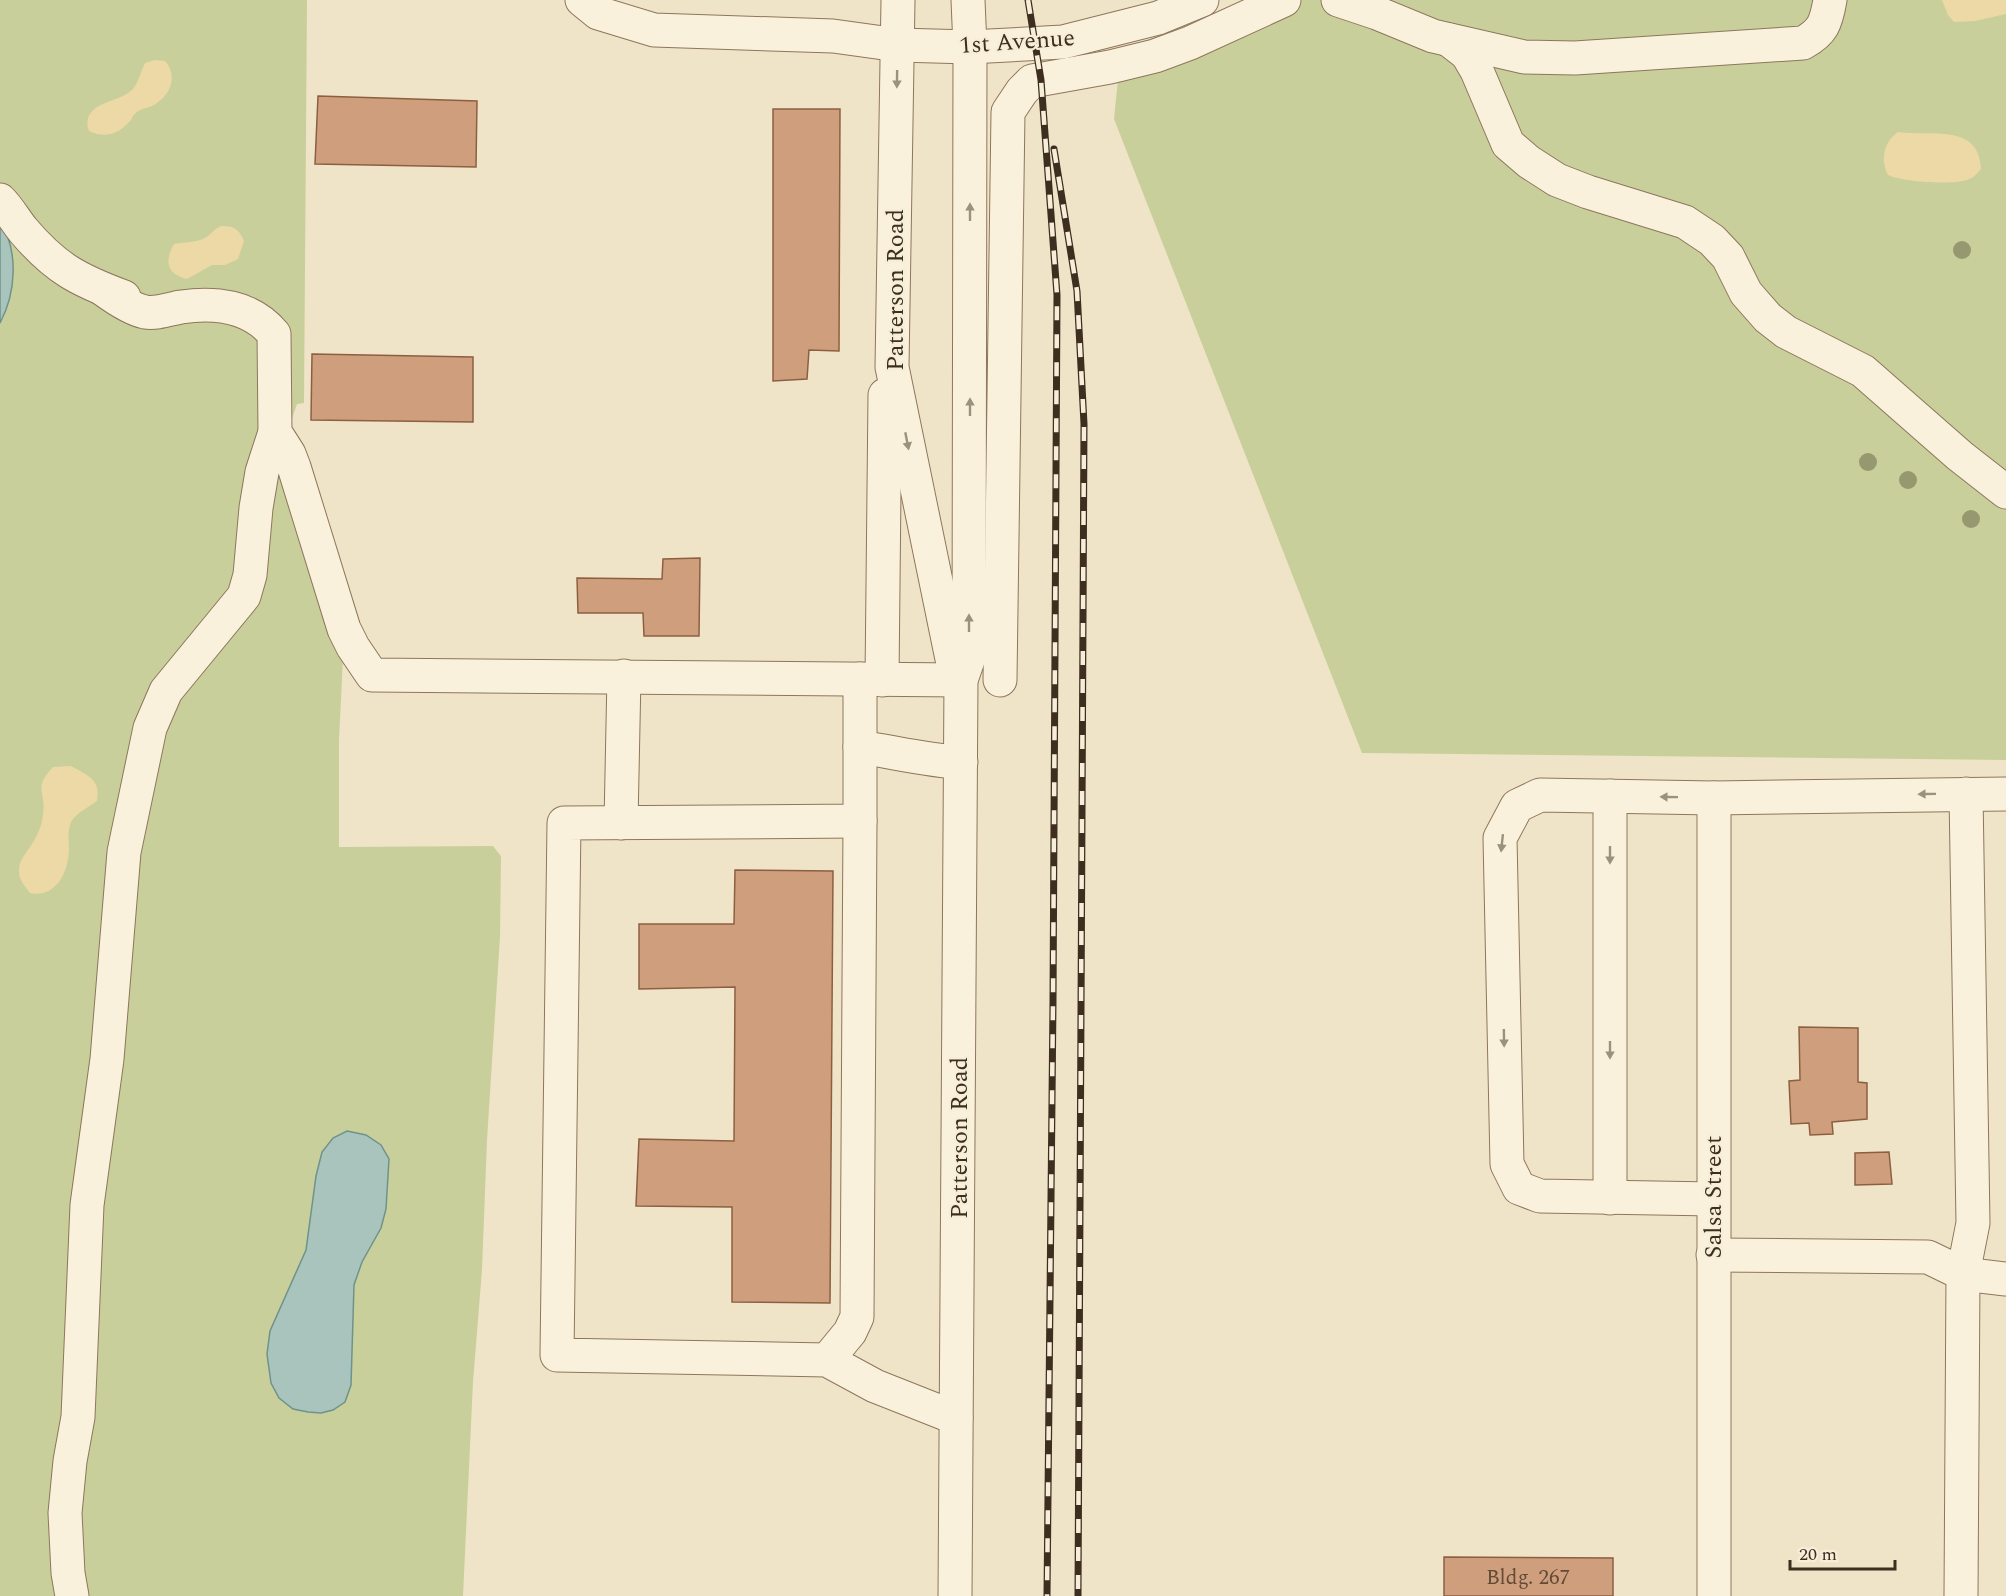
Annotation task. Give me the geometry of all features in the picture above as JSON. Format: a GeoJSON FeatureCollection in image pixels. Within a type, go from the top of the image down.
{"type":"FeatureCollection","features":[{"type":"Feature","properties":{"kind":"street","name":"1st Avenue"},"geometry":{"type":"LineString","coordinates":[[582,0],[598,13],[654,30],[833,36],[898,45],[970,48],[1063,42],[1158,18],[1202,0]]}},
{"type":"Feature","properties":{"kind":"street","name":"Patterson Road"},"geometry":{"type":"LineString","coordinates":[[898,0],[892,367],[952,659],[961,680]]}},
{"type":"Feature","properties":{"kind":"street","name":"Patterson Road"},"geometry":{"type":"LineString","coordinates":[[955,1596],[961,680],[969,657],[970,48],[968,0]]}},
{"type":"Feature","properties":{"kind":"street"},"geometry":{"type":"LineString","coordinates":[[1000,680],[1008,112],[1032,81],[1110,67],[1155,56],[1190,44],[1284,0]]}},
{"type":"Feature","properties":{"kind":"street"},"geometry":{"type":"LineString","coordinates":[[1338,0],[1433,36],[1524,57],[1565,58],[1775,46],[1804,35],[1817,20],[1829,0]]}},
{"type":"Feature","properties":{"kind":"street"},"geometry":{"type":"LineString","coordinates":[[1449,40],[1467,54],[1477,71],[1508,144],[1529,162],[1551,176],[1588,192],[1685,222],[1712,240],[1728,257],[1746,293],[1768,318],[1786,332],[1863,371],[1960,456],[2006,492]]}},
{"type":"Feature","properties":{"kind":"street"},"geometry":{"type":"LineString","coordinates":[[0,200],[51,261],[72,275],[126,303],[145,312],[197,305],[223,306],[245,311],[265,323],[274,334],[275,432],[262,472],[250,575],[244,596],[166,691],[150,728],[124,852],[107,1059],[87,1205],[78,1417],[70,1461],[65,1513],[68,1573],[72,1596]]}},
{"type":"Feature","properties":{"kind":"street"},"geometry":{"type":"LineString","coordinates":[[827,1360],[850,1332],[857,1317],[860,747],[871,680],[884,399],[892,367]]}},
{"type":"Feature","properties":{"kind":"street"},"geometry":{"type":"LineString","coordinates":[[275,432],[289,454],[294,467],[344,629],[372,675],[961,680]]}},
{"type":"Feature","properties":{"kind":"street"},"geometry":{"type":"LineString","coordinates":[[621,823],[624,676]]}},
{"type":"Feature","properties":{"kind":"street"},"geometry":{"type":"LineString","coordinates":[[860,747],[911,755],[935,762],[961,762]]}},
{"type":"Feature","properties":{"kind":"street"},"geometry":{"type":"LineString","coordinates":[[1961,1596],[1963,1274],[1973,1223],[1966,794]]}},
{"type":"Feature","properties":{"kind":"street"},"geometry":{"type":"LineString","coordinates":[[1713,1199],[1540,1196],[1519,1188],[1507,1164],[1500,838],[1517,806],[1540,795],[1714,798],[2006,794]]}},
{"type":"Feature","properties":{"kind":"street"},"geometry":{"type":"LineString","coordinates":[[1610,796],[1610,1198]]}},
{"type":"Feature","properties":{"kind":"street","name":"Salsa Street"},"geometry":{"type":"LineString","coordinates":[[1714,798],[1714,1596]]}},
{"type":"Feature","properties":{"kind":"street"},"geometry":{"type":"LineString","coordinates":[[860,821],[564,823],[557,1356],[827,1360],[875,1386],[957,1418]]}},
{"type":"Feature","properties":{"kind":"street"},"geometry":{"type":"LineString","coordinates":[[1713,1255],[1928,1257],[1963,1274],[2006,1279]]}},
{"type":"Feature","properties":{"kind":"green space"},"geometry":{"type":"Polygon","coordinates":[[[0,0],[307,0],[304,403],[297,404],[289,427],[343,658],[339,740],[339,847],[493,846],[501,856],[500,937],[487,1140],[482,1270],[473,1382],[463,1596],[0,1596],[0,0]]]}},
{"type":"Feature","properties":{"kind":"green space"},"geometry":{"type":"Polygon","coordinates":[[[1243,0],[2006,0],[2006,760],[1362,753],[1114,119],[1121,49],[1222,14],[1243,0]]]}},
{"type":"Feature","properties":{"kind":"sand"},"geometry":{"type":"Polygon","coordinates":[[[1942,0],[2006,0],[2006,14],[1975,21],[1954,22],[1948,15],[1942,0]]]}},
{"type":"Feature","properties":{"kind":"sand"},"geometry":{"type":"Polygon","coordinates":[[[155,60],[165,61],[171,73],[171,85],[165,96],[154,105],[136,113],[117,132],[101,135],[89,131],[88,121],[95,108],[127,94],[133,89],[145,63],[155,60]]]}},
{"type":"Feature","properties":{"kind":"sand"},"geometry":{"type":"Polygon","coordinates":[[[1898,132],[1951,135],[1962,138],[1972,144],[1978,154],[1981,169],[1975,176],[1960,182],[1915,181],[1888,175],[1884,163],[1885,151],[1889,141],[1898,132]]]}},
{"type":"Feature","properties":{"kind":"sand"},"geometry":{"type":"Polygon","coordinates":[[[221,226],[236,229],[242,237],[244,241],[238,259],[225,265],[212,265],[187,279],[171,270],[168,262],[174,244],[203,239],[221,226]]]}},
{"type":"Feature","properties":{"kind":"sand"},"geometry":{"type":"Polygon","coordinates":[[[71,766],[95,783],[97,801],[79,813],[71,822],[68,859],[59,882],[47,892],[30,893],[20,878],[19,867],[37,836],[42,822],[43,781],[53,767],[71,766]]]}},
{"type":"Feature","properties":{"kind":"water"},"geometry":{"type":"Polygon","coordinates":[[[0,221],[10,245],[13,272],[9,299],[0,323],[0,221]]]}},
{"type":"Feature","properties":{"kind":"water"},"geometry":{"type":"Polygon","coordinates":[[[347,1131],[366,1135],[381,1145],[389,1159],[386,1209],[381,1228],[362,1262],[354,1285],[351,1385],[345,1402],[333,1410],[321,1413],[308,1412],[293,1409],[279,1398],[271,1383],[267,1354],[270,1331],[306,1250],[316,1176],[322,1152],[333,1138],[347,1131]]]}},
{"type":"Feature","properties":{"kind":"building"},"geometry":{"type":"Polygon","coordinates":[[[318,96],[477,101],[476,167],[315,164],[318,96]]]}},
{"type":"Feature","properties":{"kind":"building"},"geometry":{"type":"Polygon","coordinates":[[[773,109],[840,109],[839,351],[809,350],[807,379],[773,381],[773,109]]]}},
{"type":"Feature","properties":{"kind":"building"},"geometry":{"type":"Polygon","coordinates":[[[312,354],[473,357],[473,422],[311,420],[312,354]]]}},
{"type":"Feature","properties":{"kind":"building"},"geometry":{"type":"Polygon","coordinates":[[[700,558],[699,636],[644,636],[643,613],[578,613],[577,578],[662,579],[663,559],[700,558]]]}},
{"type":"Feature","properties":{"kind":"building"},"geometry":{"type":"Polygon","coordinates":[[[735,870],[833,871],[830,1303],[732,1302],[732,1207],[636,1206],[639,1139],[734,1141],[735,987],[639,989],[639,924],[734,924],[735,870]]]}},
{"type":"Feature","properties":{"kind":"building"},"geometry":{"type":"Polygon","coordinates":[[[1799,1027],[1858,1028],[1858,1082],[1867,1083],[1867,1119],[1832,1122],[1833,1134],[1810,1135],[1809,1123],[1791,1124],[1789,1081],[1800,1080],[1799,1027]]]}},
{"type":"Feature","properties":{"kind":"building"},"geometry":{"type":"Polygon","coordinates":[[[1889,1152],[1892,1184],[1855,1185],[1855,1153],[1889,1152]]]}},
{"type":"Feature","properties":{"kind":"building"},"geometry":{"type":"Polygon","coordinates":[[[1444,1557],[1613,1558],[1613,1596],[1444,1596],[1444,1557]]]}},
{"type":"Feature","properties":{"kind":"railway"},"geometry":{"type":"LineString","coordinates":[[1028,0],[1041,80],[1057,295],[1047,1596]]}},
{"type":"Feature","properties":{"kind":"railway"},"geometry":{"type":"LineString","coordinates":[[1054,149],[1077,291],[1084,424],[1078,1596]]}}]}
